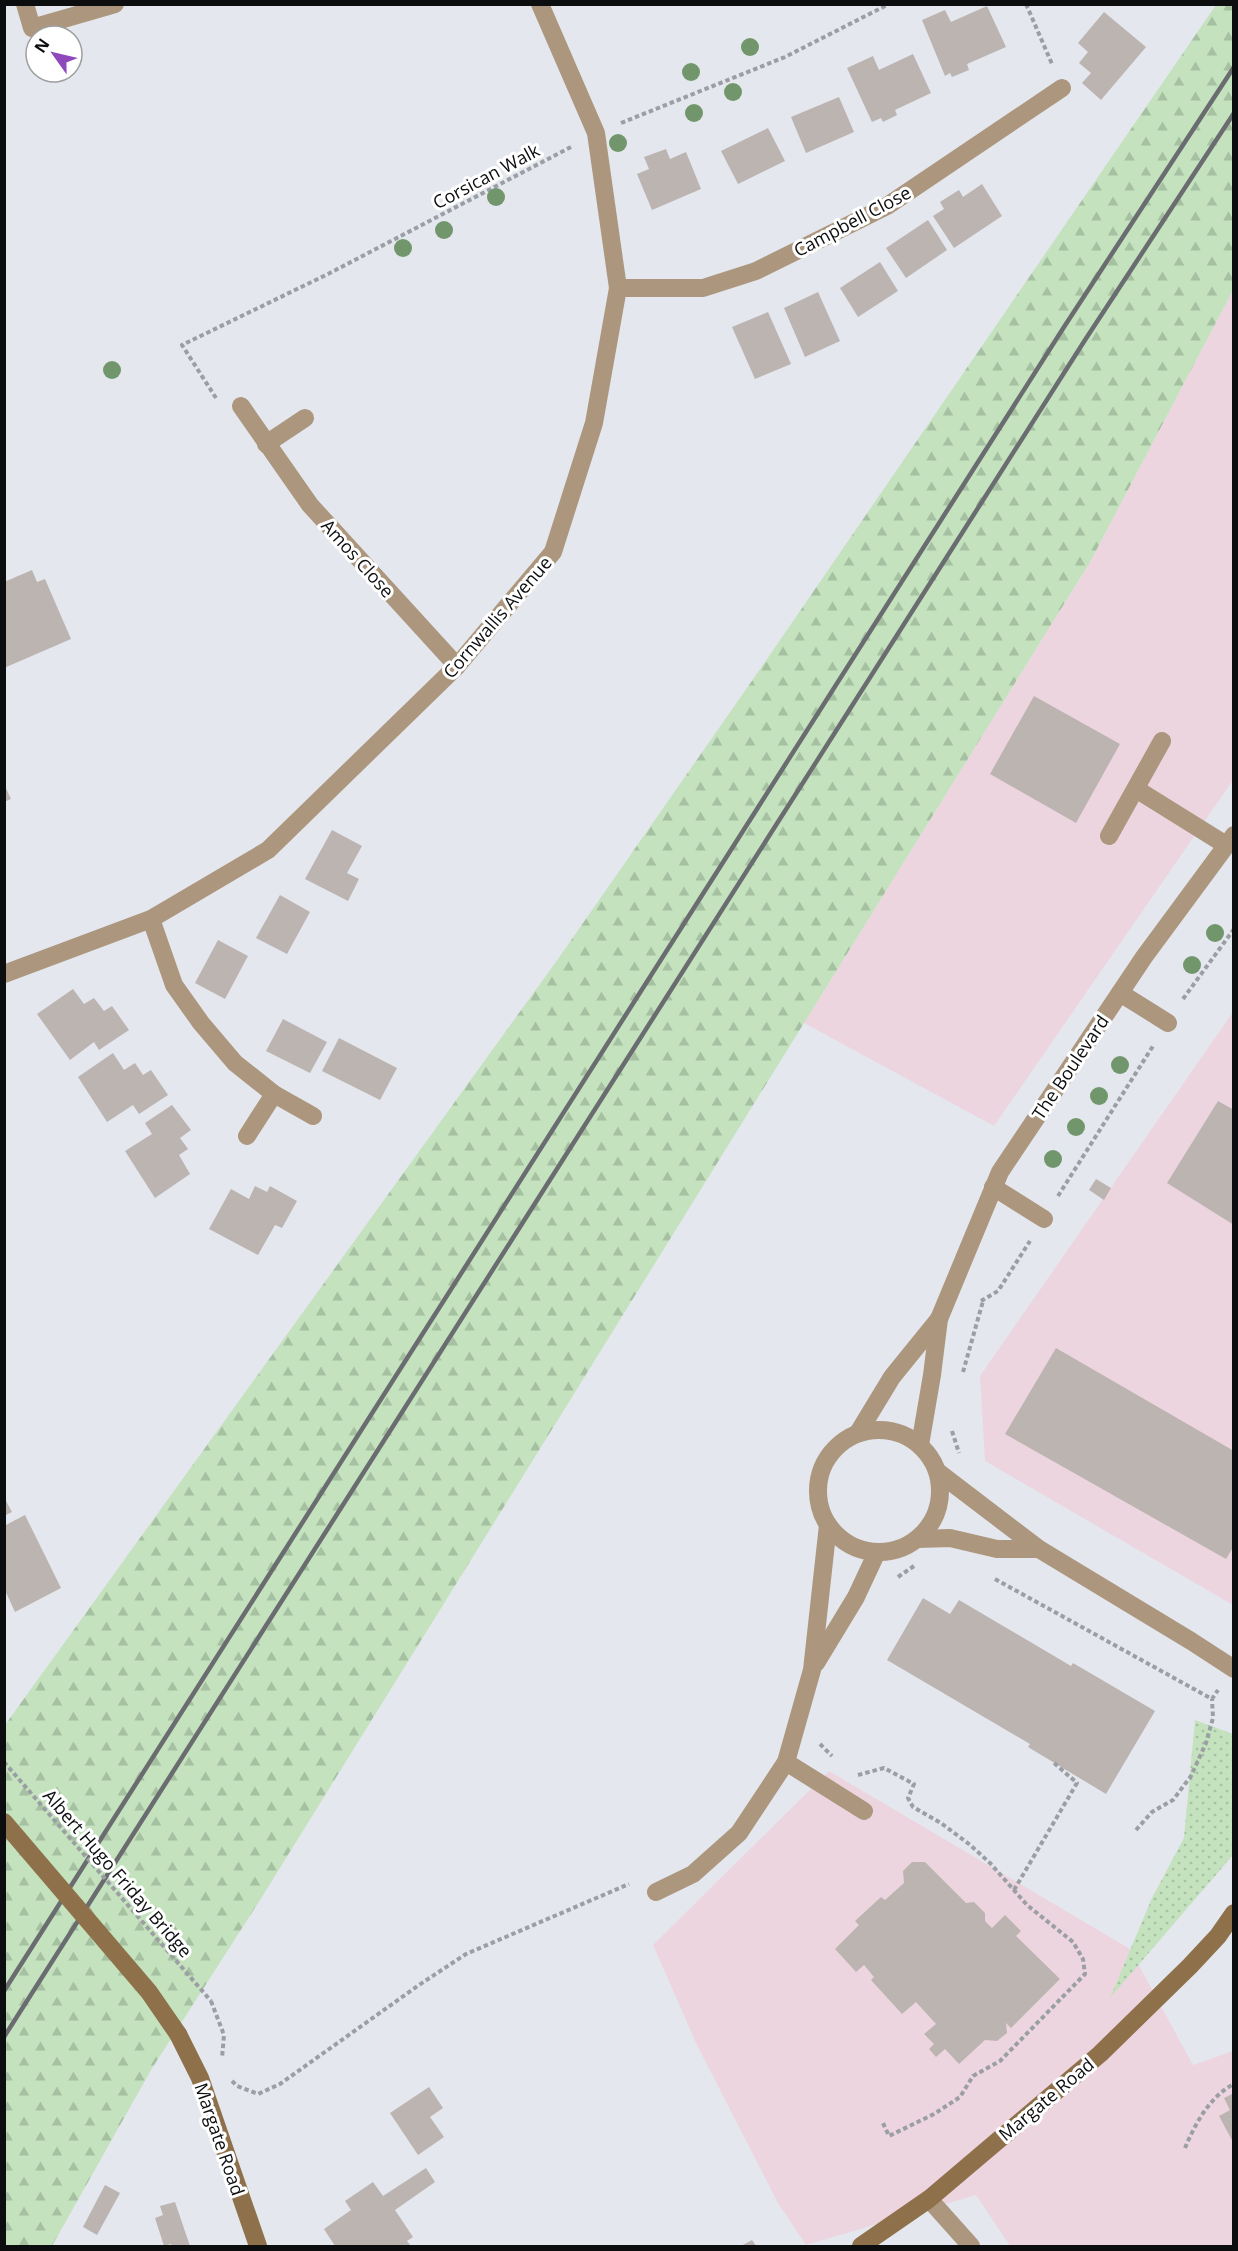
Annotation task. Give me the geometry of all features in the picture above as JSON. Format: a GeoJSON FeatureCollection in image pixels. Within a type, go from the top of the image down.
{"type":"FeatureCollection","features":[{"type":"Feature","properties":{"kind":"street"},"geometry":{"type":"LineString","coordinates":[[25,4],[32,28],[115,4]]}},
{"type":"Feature","properties":{"kind":"street","name":"Cornwallis Avenue"},"geometry":{"type":"LineString","coordinates":[[4,974],[151,920],[268,850],[457,666],[553,552],[594,423],[618,288],[596,133],[540,4]]}},
{"type":"Feature","properties":{"kind":"street","name":"Campbell Close"},"geometry":{"type":"LineString","coordinates":[[618,288],[703,288],[756,271],[887,206],[1062,88]]}},
{"type":"Feature","properties":{"kind":"street","name":"Amos Close"},"geometry":{"type":"LineString","coordinates":[[241,406],[310,505],[457,666]]}},
{"type":"Feature","properties":{"kind":"street"},"geometry":{"type":"LineString","coordinates":[[266,444],[305,418]]}},
{"type":"Feature","properties":{"kind":"street"},"geometry":{"type":"LineString","coordinates":[[1109,837],[1162,741]]}},
{"type":"Feature","properties":{"kind":"street"},"geometry":{"type":"LineString","coordinates":[[1136,789],[1230,840]]}},
{"type":"Feature","properties":{"kind":"street","name":"The Boulevard"},"geometry":{"type":"LineString","coordinates":[[920,1445],[939,1319],[1000,1172],[1120,993],[1230,840]]}},
{"type":"Feature","properties":{"kind":"street"},"geometry":{"type":"LineString","coordinates":[[151,920],[174,985],[201,1023],[235,1063],[274,1094],[314,1116]]}},
{"type":"Feature","properties":{"kind":"street"},"geometry":{"type":"LineString","coordinates":[[1120,993],[1168,1023]]}},
{"type":"Feature","properties":{"kind":"street"},"geometry":{"type":"LineString","coordinates":[[247,1136],[274,1094]]}},
{"type":"Feature","properties":{"kind":"street"},"geometry":{"type":"LineString","coordinates":[[993,1187],[1044,1219]]}},
{"type":"Feature","properties":{"kind":"street","name":"The Boulevard"},"geometry":{"type":"LineString","coordinates":[[858,1433],[892,1377],[939,1319]]}},
{"type":"Feature","properties":{"kind":"street"},"geometry":{"type":"LineString","coordinates":[[879,1430],[901,1434],[920,1445],[931,1457],[938,1472],[940,1496],[933,1520],[918,1539],[899,1549],[878,1552],[849,1545],[828,1525],[819,1504],[819,1483],[826,1462],[839,1444],[858,1433],[879,1430]]}},
{"type":"Feature","properties":{"kind":"street"},"geometry":{"type":"LineString","coordinates":[[938,1472],[1039,1549],[1233,1668]]}},
{"type":"Feature","properties":{"kind":"street"},"geometry":{"type":"LineString","coordinates":[[656,1892],[693,1874],[739,1833],[786,1762],[812,1670],[828,1525]]}},
{"type":"Feature","properties":{"kind":"street"},"geometry":{"type":"LineString","coordinates":[[918,1539],[950,1538],[997,1549],[1039,1549]]}},
{"type":"Feature","properties":{"kind":"street"},"geometry":{"type":"LineString","coordinates":[[812,1670],[856,1598],[878,1552]]}},
{"type":"Feature","properties":{"kind":"street"},"geometry":{"type":"LineString","coordinates":[[786,1762],[864,1811]]}},
{"type":"Feature","properties":{"kind":"street","name":"Margate Road"},"geometry":{"type":"LineString","coordinates":[[4,1822],[149,1992],[177,2034],[200,2078],[258,2247]]}},
{"type":"Feature","properties":{"kind":"street","name":"Margate Road"},"geometry":{"type":"LineString","coordinates":[[1218,1936],[1233,1913]]}},
{"type":"Feature","properties":{"kind":"street","name":"Margate Road"},"geometry":{"type":"LineString","coordinates":[[861,2247],[929,2199],[1100,2054],[1218,1936],[1233,1925]]}},
{"type":"Feature","properties":{"kind":"street"},"geometry":{"type":"LineString","coordinates":[[929,2199],[971,2247]]}},
{"type":"Feature","properties":{"kind":"path","name":"Corsican Walk"},"geometry":{"type":"LineString","coordinates":[[241,406],[225,405],[213,396],[182,345],[328,274],[596,133],[785,57],[889,4]]}},
{"type":"Feature","properties":{"kind":"path"},"geometry":{"type":"LineString","coordinates":[[1026,4],[1062,88]]}},
{"type":"Feature","properties":{"kind":"path"},"geometry":{"type":"LineString","coordinates":[[962,1375],[983,1301],[998,1291],[1191,986],[1233,929]]}},
{"type":"Feature","properties":{"kind":"path"},"geometry":{"type":"LineString","coordinates":[[949,1294],[983,1301]]}},
{"type":"Feature","properties":{"kind":"path"},"geometry":{"type":"LineString","coordinates":[[952,1427],[953,1437],[961,1456]]}},
{"type":"Feature","properties":{"kind":"path"},"geometry":{"type":"LineString","coordinates":[[894,1580],[918,1565]]}},
{"type":"Feature","properties":{"kind":"path"},"geometry":{"type":"LineString","coordinates":[[985,1573],[1212,1699]]}},
{"type":"Feature","properties":{"kind":"path"},"geometry":{"type":"LineString","coordinates":[[1136,1830],[1152,1812],[1173,1800],[1191,1776],[1206,1743],[1213,1718],[1212,1699],[1233,1668]]}},
{"type":"Feature","properties":{"kind":"path"},"geometry":{"type":"LineString","coordinates":[[816,1741],[838,1764]]}},
{"type":"Feature","properties":{"kind":"path","name":"Albert Hugo Friday Bridge"},"geometry":{"type":"LineString","coordinates":[[4,1762],[211,2001],[224,2036],[222,2068]]}},
{"type":"Feature","properties":{"kind":"path"},"geometry":{"type":"LineString","coordinates":[[1014,1890],[1077,1783],[1054,1763]]}},
{"type":"Feature","properties":{"kind":"path"},"geometry":{"type":"LineString","coordinates":[[851,1773],[858,1775],[884,1768],[914,1784],[908,1798],[914,1807],[942,1823],[969,1845],[990,1863],[1027,1905],[1073,1942],[1083,1959],[1085,1974],[1000,2061],[973,2076],[960,2097],[934,2114],[889,2136],[883,2123]]}},
{"type":"Feature","properties":{"kind":"path"},"geometry":{"type":"LineString","coordinates":[[200,2078],[222,2068],[237,2086],[258,2094],[280,2084],[310,2064],[466,1954],[637,1881],[656,1892]]}},
{"type":"Feature","properties":{"kind":"path"},"geometry":{"type":"LineString","coordinates":[[1185,2148],[1210,2104],[1218,2094],[1233,2084]]}},
{"type":"Feature","properties":{"kind":"shaded area"},"geometry":{"type":"Polygon","coordinates":[[[1233,290],[1233,780],[994,1126],[804,1023],[1090,562],[1233,290]]]}},
{"type":"Feature","properties":{"kind":"shaded area"},"geometry":{"type":"Polygon","coordinates":[[[1233,1012],[1233,1605],[985,1461],[980,1376],[1233,1012]]]}},
{"type":"Feature","properties":{"kind":"shaded area"},"geometry":{"type":"Polygon","coordinates":[[[829,1771],[1130,1949],[1193,2065],[1233,2051],[1233,2246],[1010,2246],[976,2195],[806,2245],[778,2203],[697,2045],[653,1945],[829,1771]]]}},
{"type":"Feature","properties":{"kind":"green space"},"geometry":{"type":"Polygon","coordinates":[[[1216,5],[1233,5],[1233,290],[1090,562],[260,1900],[151,2070],[52,2246],[5,2246],[5,1725],[558,959],[1216,5]]]}},
{"type":"Feature","properties":{"kind":"green space"},"geometry":{"type":"Polygon","coordinates":[[[1195,1720],[1233,1734],[1233,1855],[1110,1998],[1152,1898],[1184,1838],[1195,1720]]]}},
{"type":"Feature","properties":{"kind":"building"},"geometry":{"type":"Polygon","coordinates":[[[987,6],[1006,47],[967,64],[969,70],[952,77],[950,73],[945,76],[922,20],[945,10],[951,22],[987,6]]]}},
{"type":"Feature","properties":{"kind":"building"},"geometry":{"type":"Polygon","coordinates":[[[1104,12],[1146,47],[1101,100],[1082,83],[1091,73],[1079,63],[1088,52],[1078,43],[1104,12]]]}},
{"type":"Feature","properties":{"kind":"building"},"geometry":{"type":"Polygon","coordinates":[[[913,54],[931,93],[895,110],[897,115],[883,122],[881,118],[872,122],[847,68],[873,56],[879,70],[913,54]]]}},
{"type":"Feature","properties":{"kind":"building"},"geometry":{"type":"Polygon","coordinates":[[[839,97],[854,132],[806,153],[791,117],[839,97]]]}},
{"type":"Feature","properties":{"kind":"building"},"geometry":{"type":"Polygon","coordinates":[[[768,128],[785,161],[738,184],[721,151],[768,128]]]}},
{"type":"Feature","properties":{"kind":"building"},"geometry":{"type":"Polygon","coordinates":[[[666,149],[670,159],[686,152],[701,189],[652,210],[637,174],[649,169],[644,157],[666,149]]]}},
{"type":"Feature","properties":{"kind":"building"},"geometry":{"type":"Polygon","coordinates":[[[982,184],[1002,216],[954,248],[933,216],[944,209],[940,202],[959,190],[963,197],[982,184]]]}},
{"type":"Feature","properties":{"kind":"building"},"geometry":{"type":"Polygon","coordinates":[[[928,220],[947,250],[906,278],[886,248],[928,220]]]}},
{"type":"Feature","properties":{"kind":"building"},"geometry":{"type":"Polygon","coordinates":[[[880,262],[898,291],[858,317],[840,288],[880,262]]]}},
{"type":"Feature","properties":{"kind":"building"},"geometry":{"type":"Polygon","coordinates":[[[818,292],[840,341],[805,357],[784,308],[818,292]]]}},
{"type":"Feature","properties":{"kind":"building"},"geometry":{"type":"Polygon","coordinates":[[[768,312],[791,364],[755,379],[732,327],[768,312]]]}},
{"type":"Feature","properties":{"kind":"building"},"geometry":{"type":"Polygon","coordinates":[[[32,570],[37,582],[45,579],[71,639],[4,668],[4,582],[32,570]]]}},
{"type":"Feature","properties":{"kind":"building"},"geometry":{"type":"Polygon","coordinates":[[[1034,696],[1120,744],[1076,823],[990,774],[1034,696]]]}},
{"type":"Feature","properties":{"kind":"building"},"geometry":{"type":"Polygon","coordinates":[[[4,784],[11,799],[4,802],[4,784]]]}},
{"type":"Feature","properties":{"kind":"building"},"geometry":{"type":"Polygon","coordinates":[[[332,830],[362,846],[347,873],[359,879],[348,901],[305,879],[332,830]]]}},
{"type":"Feature","properties":{"kind":"building"},"geometry":{"type":"Polygon","coordinates":[[[280,895],[310,912],[287,954],[256,938],[280,895]]]}},
{"type":"Feature","properties":{"kind":"building"},"geometry":{"type":"Polygon","coordinates":[[[218,940],[248,956],[225,999],[195,983],[218,940]]]}},
{"type":"Feature","properties":{"kind":"building"},"geometry":{"type":"Polygon","coordinates":[[[73,989],[84,1004],[94,998],[104,1011],[112,1006],[129,1030],[99,1050],[94,1042],[70,1060],[37,1014],[73,989]]]}},
{"type":"Feature","properties":{"kind":"building"},"geometry":{"type":"Polygon","coordinates":[[[283,1019],[327,1042],[310,1073],[266,1051],[283,1019]]]}},
{"type":"Feature","properties":{"kind":"building"},"geometry":{"type":"Polygon","coordinates":[[[339,1038],[397,1068],[380,1100],[322,1071],[339,1038]]]}},
{"type":"Feature","properties":{"kind":"building"},"geometry":{"type":"Polygon","coordinates":[[[113,1053],[124,1070],[135,1063],[143,1075],[151,1070],[168,1095],[139,1114],[133,1105],[107,1122],[78,1077],[113,1053]]]}},
{"type":"Feature","properties":{"kind":"building"},"geometry":{"type":"Polygon","coordinates":[[[1218,1101],[1234,1110],[1234,1225],[1167,1183],[1218,1101]]]}},
{"type":"Feature","properties":{"kind":"building"},"geometry":{"type":"Polygon","coordinates":[[[172,1105],[191,1130],[180,1138],[188,1149],[179,1155],[190,1174],[155,1198],[125,1151],[152,1134],[145,1123],[172,1105]]]}},
{"type":"Feature","properties":{"kind":"building"},"geometry":{"type":"Polygon","coordinates":[[[1096,1179],[1111,1188],[1104,1200],[1089,1190],[1096,1179]]]}},
{"type":"Feature","properties":{"kind":"building"},"geometry":{"type":"Polygon","coordinates":[[[255,1186],[267,1192],[270,1186],[297,1201],[282,1228],[275,1225],[258,1255],[209,1229],[231,1189],[249,1199],[255,1186]]]}},
{"type":"Feature","properties":{"kind":"building"},"geometry":{"type":"Polygon","coordinates":[[[1056,1348],[1234,1451],[1234,1546],[1226,1559],[1005,1434],[1056,1348]]]}},
{"type":"Feature","properties":{"kind":"building"},"geometry":{"type":"Polygon","coordinates":[[[4,1497],[12,1512],[4,1516],[4,1497]]]}},
{"type":"Feature","properties":{"kind":"building"},"geometry":{"type":"Polygon","coordinates":[[[25,1515],[61,1588],[15,1612],[4,1588],[4,1526],[25,1515]]]}},
{"type":"Feature","properties":{"kind":"building"},"geometry":{"type":"Polygon","coordinates":[[[923,1598],[950,1614],[959,1600],[1071,1666],[1073,1663],[1155,1711],[1106,1794],[1028,1747],[1030,1744],[887,1660],[923,1598]]]}},
{"type":"Feature","properties":{"kind":"building"},"geometry":{"type":"Polygon","coordinates":[[[912,1862],[925,1862],[966,1903],[974,1902],[985,1913],[985,1921],[992,1928],[1005,1915],[1021,1931],[1016,1936],[1060,1979],[1011,2028],[1006,2023],[1007,2033],[997,2041],[985,2040],[959,2064],[945,2049],[936,2057],[929,2049],[934,2044],[924,2034],[936,2024],[916,2002],[902,2014],[871,1980],[874,1977],[864,1965],[856,1972],[835,1949],[859,1925],[855,1921],[881,1897],[885,1900],[904,1883],[903,1871],[912,1862]]]}},
{"type":"Feature","properties":{"kind":"building"},"geometry":{"type":"Polygon","coordinates":[[[429,2087],[443,2108],[430,2117],[444,2137],[418,2155],[390,2113],[429,2087]]]}},
{"type":"Feature","properties":{"kind":"building"},"geometry":{"type":"Polygon","coordinates":[[[1234,2093],[1234,2144],[1219,2116],[1230,2110],[1224,2098],[1234,2093]]]}},
{"type":"Feature","properties":{"kind":"building"},"geometry":{"type":"Polygon","coordinates":[[[426,2168],[435,2182],[395,2210],[413,2237],[407,2241],[411,2246],[335,2246],[324,2229],[351,2210],[345,2201],[373,2182],[383,2196],[426,2168]]]}},
{"type":"Feature","properties":{"kind":"building"},"geometry":{"type":"Polygon","coordinates":[[[105,2185],[120,2193],[97,2235],[83,2227],[105,2185]]]}},
{"type":"Feature","properties":{"kind":"building"},"geometry":{"type":"Polygon","coordinates":[[[175,2202],[190,2246],[172,2246],[171,2244],[164,2246],[155,2218],[163,2215],[160,2206],[175,2202]]]}},
{"type":"Feature","properties":{"kind":"building"},"geometry":{"type":"Polygon","coordinates":[[[752,2240],[756,2246],[741,2246],[752,2240]]]}},
{"type":"Feature","properties":{"kind":"railway"},"geometry":{"type":"LineString","coordinates":[[4,1991],[1064,327],[1234,67]]}},
{"type":"Feature","properties":{"kind":"railway"},"geometry":{"type":"LineString","coordinates":[[4,2037],[1085,340],[1234,113]]}}]}
